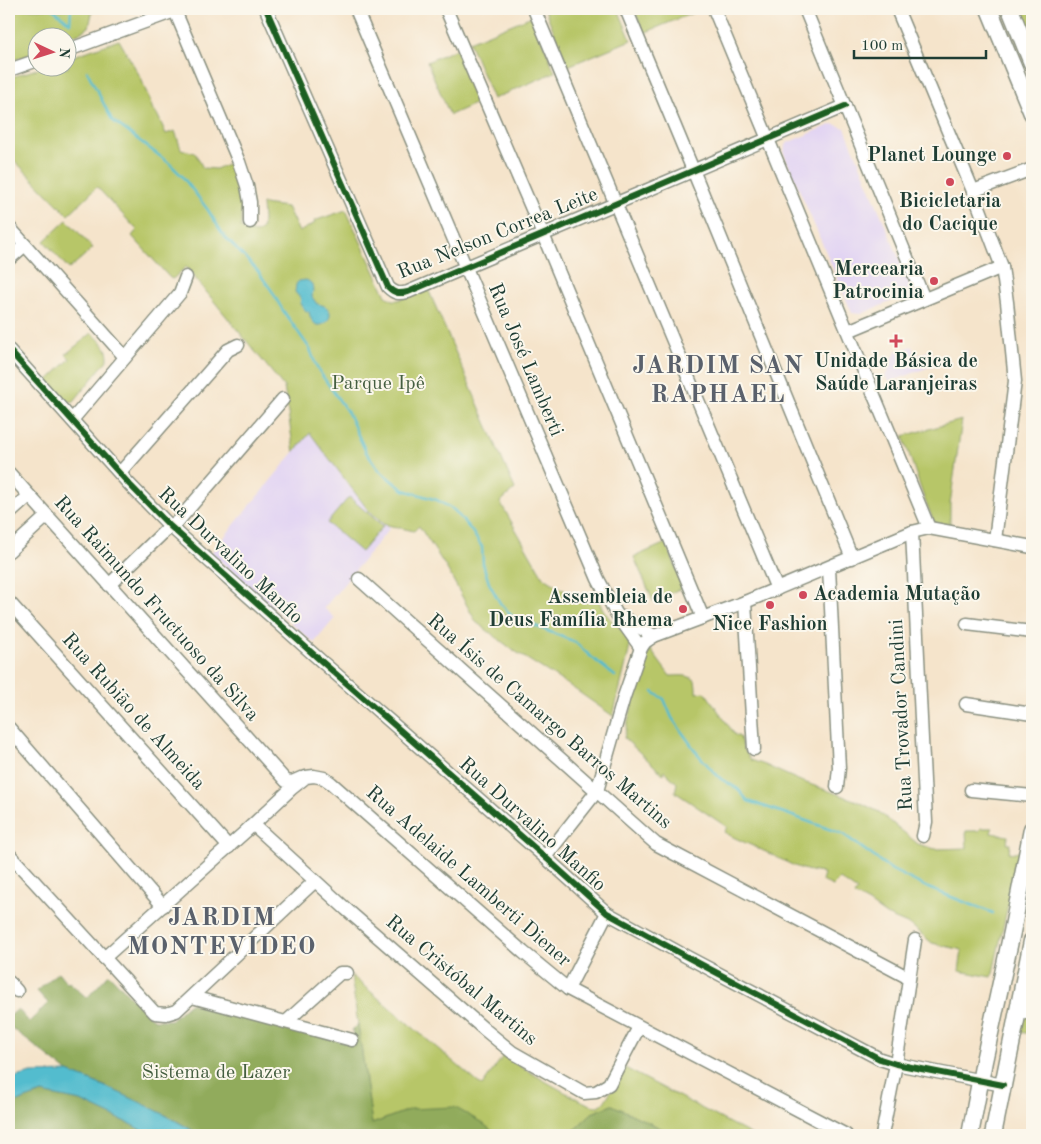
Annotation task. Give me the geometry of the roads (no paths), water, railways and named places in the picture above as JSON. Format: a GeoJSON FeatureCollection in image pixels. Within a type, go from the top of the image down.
{"type":"FeatureCollection","features":[{"type":"Feature","properties":{"kind":"main road"},"geometry":{"type":"LineString","coordinates":[[989,9],[1032,113]]}},
{"type":"Feature","properties":{"kind":"main road"},"geometry":{"type":"LineString","coordinates":[[1010,9],[1032,63]]}},
{"type":"Feature","properties":{"kind":"main road"},"geometry":{"type":"LineString","coordinates":[[970,1135],[1032,829]]}},
{"type":"Feature","properties":{"kind":"main road"},"geometry":{"type":"LineString","coordinates":[[993,1135],[1003,1085],[1025,1012],[1032,941]]}},
{"type":"Feature","properties":{"kind":"street","name":"Rua Nelson Correa Leite"},"geometry":{"type":"LineString","coordinates":[[266,9],[388,287],[393,292],[400,294],[845,106]]}},
{"type":"Feature","properties":{"kind":"street","name":"Rua José Lamberti"},"geometry":{"type":"LineString","coordinates":[[356,9],[598,579],[616,613],[641,648]]}},
{"type":"Feature","properties":{"kind":"street"},"geometry":{"type":"LineString","coordinates":[[446,9],[703,618]]}},
{"type":"Feature","properties":{"kind":"street"},"geometry":{"type":"LineString","coordinates":[[534,9],[777,589]]}},
{"type":"Feature","properties":{"kind":"street"},"geometry":{"type":"LineString","coordinates":[[626,9],[852,558]]}},
{"type":"Feature","properties":{"kind":"street"},"geometry":{"type":"LineString","coordinates":[[714,9],[929,528]]}},
{"type":"Feature","properties":{"kind":"street"},"geometry":{"type":"LineString","coordinates":[[805,9],[924,299]]}},
{"type":"Feature","properties":{"kind":"street"},"geometry":{"type":"LineString","coordinates":[[897,9],[973,191],[1002,267],[1008,302],[1015,381],[995,540]]}},
{"type":"Feature","properties":{"kind":"street"},"geometry":{"type":"LineString","coordinates":[[78,46],[177,10],[239,162],[250,202],[250,222]]}},
{"type":"Feature","properties":{"kind":"street"},"geometry":{"type":"LineString","coordinates":[[9,70],[28,63]]}},
{"type":"Feature","properties":{"kind":"street"},"geometry":{"type":"LineString","coordinates":[[973,191],[1032,169]]}},
{"type":"Feature","properties":{"kind":"street"},"geometry":{"type":"LineString","coordinates":[[9,227],[125,357]]}},
{"type":"Feature","properties":{"kind":"street"},"geometry":{"type":"LineString","coordinates":[[9,259],[25,245]]}},
{"type":"Feature","properties":{"kind":"street"},"geometry":{"type":"LineString","coordinates":[[848,331],[1002,267]]}},
{"type":"Feature","properties":{"kind":"street"},"geometry":{"type":"LineString","coordinates":[[72,420],[180,292],[186,277]]}},
{"type":"Feature","properties":{"kind":"street"},"geometry":{"type":"LineString","coordinates":[[120,473],[228,350],[238,345]]}},
{"type":"Feature","properties":{"kind":"street","name":"Rua Durvalino Manfio"},"geometry":{"type":"LineString","coordinates":[[9,350],[130,485],[170,526],[606,913],[880,1059],[896,1064],[1003,1085]]}},
{"type":"Feature","properties":{"kind":"street"},"geometry":{"type":"LineString","coordinates":[[109,585],[170,526],[178,521],[282,399]]}},
{"type":"Feature","properties":{"kind":"street","name":"Rua Raimundo Fructuoso da Silva"},"geometry":{"type":"LineString","coordinates":[[9,473],[276,770],[288,782],[306,776]]}},
{"type":"Feature","properties":{"kind":"street"},"geometry":{"type":"LineString","coordinates":[[9,514],[29,496]]}},
{"type":"Feature","properties":{"kind":"street"},"geometry":{"type":"LineString","coordinates":[[9,551],[47,516]]}},
{"type":"Feature","properties":{"kind":"street"},"geometry":{"type":"LineString","coordinates":[[545,857],[597,791],[624,697],[644,642],[654,636],[746,602],[829,568],[912,532],[929,528],[1032,547]]}},
{"type":"Feature","properties":{"kind":"street","name":"Rua Trovador Candini"},"geometry":{"type":"LineString","coordinates":[[912,532],[926,822],[923,836]]}},
{"type":"Feature","properties":{"kind":"street"},"geometry":{"type":"LineString","coordinates":[[829,568],[839,768],[837,787]]}},
{"type":"Feature","properties":{"kind":"street","name":"Rua Ísis de Camargo Barros Martins"},"geometry":{"type":"LineString","coordinates":[[359,579],[656,844],[909,978]]}},
{"type":"Feature","properties":{"kind":"street","name":"Rua Rubião de Almeida"},"geometry":{"type":"LineString","coordinates":[[9,602],[229,847]]}},
{"type":"Feature","properties":{"kind":"street"},"geometry":{"type":"LineString","coordinates":[[746,602],[754,749]]}},
{"type":"Feature","properties":{"kind":"street"},"geometry":{"type":"LineString","coordinates":[[616,613],[654,636]]}},
{"type":"Feature","properties":{"kind":"street"},"geometry":{"type":"LineString","coordinates":[[967,624],[1032,632]]}},
{"type":"Feature","properties":{"kind":"street"},"geometry":{"type":"LineString","coordinates":[[966,704],[1032,714]]}},
{"type":"Feature","properties":{"kind":"street"},"geometry":{"type":"LineString","coordinates":[[9,728],[164,906]]}},
{"type":"Feature","properties":{"kind":"street"},"geometry":{"type":"LineString","coordinates":[[276,770],[282,779],[279,800]]}},
{"type":"Feature","properties":{"kind":"street"},"geometry":{"type":"LineString","coordinates":[[104,958],[254,825],[306,776]]}},
{"type":"Feature","properties":{"kind":"street","name":"Rua Adelaide Lamberti Diener"},"geometry":{"type":"LineString","coordinates":[[306,776],[324,778],[331,783],[523,952],[568,989],[846,1135]]}},
{"type":"Feature","properties":{"kind":"street"},"geometry":{"type":"LineString","coordinates":[[971,790],[1032,796]]}},
{"type":"Feature","properties":{"kind":"street","name":"Rua Cristóbal Martins"},"geometry":{"type":"LineString","coordinates":[[254,825],[469,1017],[512,1052],[584,1093],[596,1092],[609,1084],[639,1027]]}},
{"type":"Feature","properties":{"kind":"street"},"geometry":{"type":"LineString","coordinates":[[9,854],[154,1013],[166,1014],[176,1011],[315,881]]}},
{"type":"Feature","properties":{"kind":"street"},"geometry":{"type":"LineString","coordinates":[[568,989],[606,913]]}},
{"type":"Feature","properties":{"kind":"street"},"geometry":{"type":"LineString","coordinates":[[882,1135],[896,1064],[915,940]]}},
{"type":"Feature","properties":{"kind":"street"},"geometry":{"type":"LineString","coordinates":[[286,1022],[340,973],[347,973]]}},
{"type":"Feature","properties":{"kind":"street"},"geometry":{"type":"LineString","coordinates":[[192,997],[352,1040]]}},
{"type":"Feature","properties":{"kind":"water"},"geometry":{"type":"Polygon","coordinates":[[[306,280],[312,285],[312,297],[317,304],[326,307],[330,311],[330,317],[322,325],[317,325],[312,321],[309,312],[300,304],[301,299],[295,292],[298,281],[306,280]]]}},
{"type":"Feature","properties":{"kind":"water"},"geometry":{"type":"Polygon","coordinates":[[[68,1072],[136,1100],[200,1135],[150,1135],[81,1101],[42,1093],[17,1102],[9,1110],[9,1079],[31,1073],[68,1072]]]}},
{"type":"Feature","properties":{"kind":"waterway"},"geometry":{"type":"LineString","coordinates":[[53,9],[70,23]]}},
{"type":"Feature","properties":{"kind":"waterway"},"geometry":{"type":"LineString","coordinates":[[70,23],[71,9]]}},
{"type":"Feature","properties":{"kind":"waterway"},"geometry":{"type":"LineString","coordinates":[[87,71],[112,120],[169,163],[182,176],[208,210],[224,236],[257,270],[310,349],[317,368],[348,413],[366,452],[379,470],[404,490],[437,500],[454,510],[482,547],[483,564],[489,583],[500,603],[513,617],[575,642],[615,676]]}},
{"type":"Feature","properties":{"kind":"waterway"},"geometry":{"type":"LineString","coordinates":[[653,692],[664,699],[672,718],[697,753],[721,779],[738,789],[748,801],[843,834],[892,870],[928,888],[993,913]]}},
{"type":"Feature","properties":{"kind":"place","name":"Planet Lounge"},"geometry":{"type":"Point","coordinates":[1007,156]}},
{"type":"Feature","properties":{"kind":"place","name":"Bicicletaria do Cacique"},"geometry":{"type":"Point","coordinates":[950,182]}},
{"type":"Feature","properties":{"kind":"place","name":"Mercearia Patrocinia"},"geometry":{"type":"Point","coordinates":[934,281]}},
{"type":"Feature","properties":{"kind":"place","name":"Unidade Básica de Saúde Laranjeiras"},"geometry":{"type":"Point","coordinates":[896,341]}},
{"type":"Feature","properties":{"kind":"place","name":"Academia Mutação"},"geometry":{"type":"Point","coordinates":[803,595]}},
{"type":"Feature","properties":{"kind":"place","name":"Nice Fashion"},"geometry":{"type":"Point","coordinates":[770,605]}},
{"type":"Feature","properties":{"kind":"place","name":"Assembleia de Deus Família Rhema"},"geometry":{"type":"Point","coordinates":[683,609]}},
{"type":"Feature","properties":{"kind":"district","name":"JARDIM SAN RAPHAEL"},"geometry":{"type":"Point","coordinates":[718,380]}},
{"type":"Feature","properties":{"kind":"district","name":"JARDIM MONTEVIDEO"},"geometry":{"type":"Point","coordinates":[222,932]}},
{"type":"Feature","properties":{"kind":"park label","name":"Parque Ipê"},"geometry":{"type":"Point","coordinates":[378,384]}},
{"type":"Feature","properties":{"kind":"park label","name":"Sistema de Lazer"},"geometry":{"type":"Point","coordinates":[216,1073]}}]}
